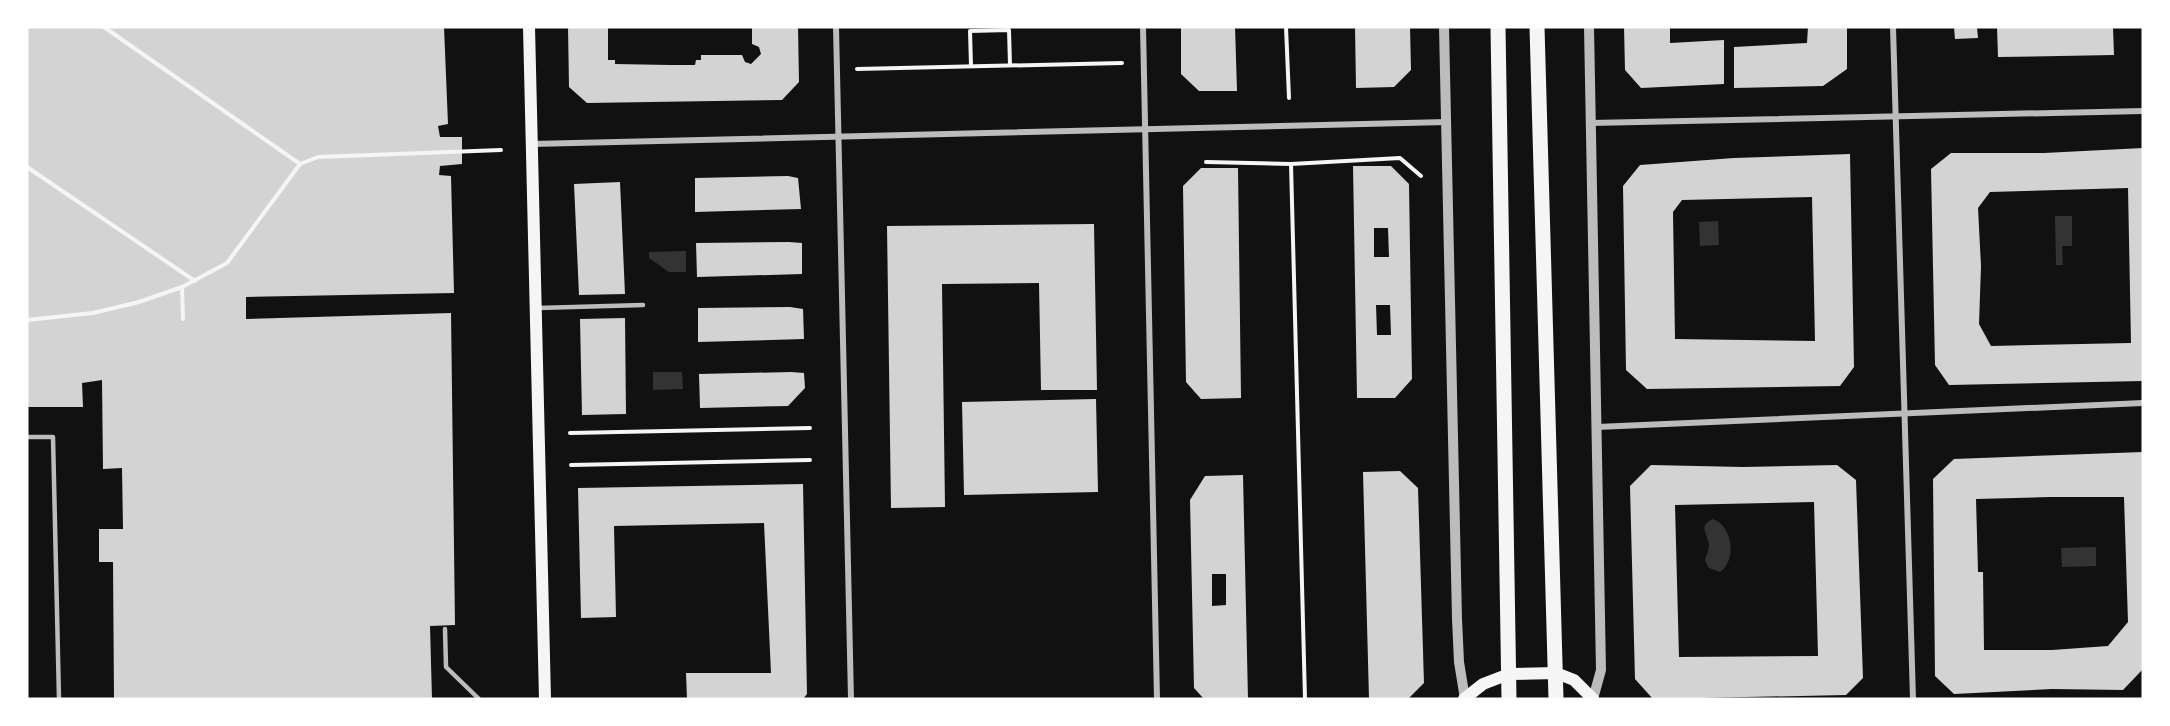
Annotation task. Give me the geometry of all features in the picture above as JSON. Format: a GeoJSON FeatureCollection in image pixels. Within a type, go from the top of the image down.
{"type":"FeatureCollection","features":[{"type":"Feature","properties":{"kind":"main road"},"geometry":{"type":"LineString","coordinates":[[529,27],[544,699]]}},
{"type":"Feature","properties":{"kind":"main road"},"geometry":{"type":"LineString","coordinates":[[1498,27],[1509,699]]}},
{"type":"Feature","properties":{"kind":"main road"},"geometry":{"type":"LineString","coordinates":[[1537,27],[1556,699]]}},
{"type":"Feature","properties":{"kind":"main road"},"geometry":{"type":"LineString","coordinates":[[1464,699],[1482,684],[1509,674],[1556,673],[1574,680],[1593,699]]}},
{"type":"Feature","properties":{"kind":"street"},"geometry":{"type":"LineString","coordinates":[[836,27],[851,699]]}},
{"type":"Feature","properties":{"kind":"street"},"geometry":{"type":"LineString","coordinates":[[1143,27],[1157,699]]}},
{"type":"Feature","properties":{"kind":"street"},"geometry":{"type":"LineString","coordinates":[[1444,27],[1457,619],[1464,699]]}},
{"type":"Feature","properties":{"kind":"street"},"geometry":{"type":"LineString","coordinates":[[1589,27],[1601,670],[1593,699]]}},
{"type":"Feature","properties":{"kind":"street"},"geometry":{"type":"LineString","coordinates":[[1893,27],[1913,699]]}},
{"type":"Feature","properties":{"kind":"street"},"geometry":{"type":"LineString","coordinates":[[1591,123],[2143,111]]}},
{"type":"Feature","properties":{"kind":"street"},"geometry":{"type":"LineString","coordinates":[[532,144],[1446,122]]}},
{"type":"Feature","properties":{"kind":"street"},"geometry":{"type":"LineString","coordinates":[[1597,427],[2143,403]]}},
{"type":"Feature","properties":{"kind":"lane"},"geometry":{"type":"LineString","coordinates":[[535,309],[644,305]]}},
{"type":"Feature","properties":{"kind":"lane"},"geometry":{"type":"LineString","coordinates":[[27,437],[53,437],[59,699]]}},
{"type":"Feature","properties":{"kind":"lane"},"geometry":{"type":"LineString","coordinates":[[445,629],[446,666],[479,699]]}},
{"type":"Feature","properties":{"kind":"path"},"geometry":{"type":"LineString","coordinates":[[104,27],[300,164]]}},
{"type":"Feature","properties":{"kind":"path"},"geometry":{"type":"LineString","coordinates":[[1286,27],[1288,98]]}},
{"type":"Feature","properties":{"kind":"path"},"geometry":{"type":"LineString","coordinates":[[971,66],[970,30],[1008,30],[1010,65]]}},
{"type":"Feature","properties":{"kind":"path"},"geometry":{"type":"LineString","coordinates":[[857,69],[1122,63]]}},
{"type":"Feature","properties":{"kind":"path"},"geometry":{"type":"LineString","coordinates":[[27,320],[93,313],[140,302],[195,281],[227,263],[300,164],[318,157],[501,150]]}},
{"type":"Feature","properties":{"kind":"path"},"geometry":{"type":"LineString","coordinates":[[1206,162],[1291,164],[1400,158],[1421,176]]}},
{"type":"Feature","properties":{"kind":"path"},"geometry":{"type":"LineString","coordinates":[[1291,164],[1305,699]]}},
{"type":"Feature","properties":{"kind":"path"},"geometry":{"type":"LineString","coordinates":[[27,167],[195,281]]}},
{"type":"Feature","properties":{"kind":"path"},"geometry":{"type":"LineString","coordinates":[[182,287],[183,319]]}},
{"type":"Feature","properties":{"kind":"path"},"geometry":{"type":"LineString","coordinates":[[570,433],[810,428]]}},
{"type":"Feature","properties":{"kind":"path"},"geometry":{"type":"LineString","coordinates":[[571,465],[810,460]]}},
{"type":"Feature","properties":{"kind":"shaded area"},"geometry":{"type":"Polygon","coordinates":[[[2055,216],[2072,216],[2072,246],[2062,246],[2063,265],[2056,265],[2055,216]]]}},
{"type":"Feature","properties":{"kind":"shaded area"},"geometry":{"type":"Polygon","coordinates":[[[1718,221],[1719,245],[1700,246],[1699,222],[1718,221]]]}},
{"type":"Feature","properties":{"kind":"shaded area"},"geometry":{"type":"Polygon","coordinates":[[[686,251],[686,272],[669,272],[649,258],[649,252],[686,251]]]}},
{"type":"Feature","properties":{"kind":"shaded area"},"geometry":{"type":"Polygon","coordinates":[[[653,372],[682,372],[683,389],[653,390],[653,372]]]}},
{"type":"Feature","properties":{"kind":"shaded area"},"geometry":{"type":"Polygon","coordinates":[[[1713,519],[1725,529],[1730,544],[1729,560],[1720,572],[1709,568],[1705,561],[1709,545],[1704,527],[1713,519]]]}},
{"type":"Feature","properties":{"kind":"shaded area"},"geometry":{"type":"Polygon","coordinates":[[[2096,547],[2096,566],[2062,567],[2061,548],[2096,547]]]}},
{"type":"Feature","properties":{"kind":"building"},"geometry":{"type":"Polygon","coordinates":[[[27,27],[444,27],[448,124],[438,126],[440,137],[462,137],[462,164],[440,166],[439,175],[451,176],[454,293],[246,297],[246,319],[451,313],[455,625],[430,626],[432,699],[114,699],[113,562],[99,562],[99,529],[123,529],[122,468],[103,469],[102,380],[82,383],[83,407],[27,407],[27,27]]]}},
{"type":"Feature","properties":{"kind":"building"},"geometry":{"type":"Polygon","coordinates":[[[568,27],[608,27],[608,60],[615,60],[615,64],[695,65],[696,60],[701,60],[701,55],[742,55],[745,62],[751,64],[761,54],[759,47],[752,44],[752,27],[798,27],[799,82],[782,100],[587,103],[569,87],[568,27]]]}},
{"type":"Feature","properties":{"kind":"building"},"geometry":{"type":"Polygon","coordinates":[[[1181,27],[1235,27],[1237,91],[1199,91],[1181,74],[1181,27]]]}},
{"type":"Feature","properties":{"kind":"building"},"geometry":{"type":"Polygon","coordinates":[[[1355,27],[1410,27],[1411,70],[1394,87],[1356,88],[1355,27]]]}},
{"type":"Feature","properties":{"kind":"building"},"geometry":{"type":"Polygon","coordinates":[[[1624,27],[1670,27],[1670,43],[1724,40],[1724,84],[1641,88],[1625,70],[1624,27]]]}},
{"type":"Feature","properties":{"kind":"building"},"geometry":{"type":"Polygon","coordinates":[[[1808,27],[1847,27],[1847,69],[1823,86],[1734,88],[1734,47],[1807,43],[1808,27]]]}},
{"type":"Feature","properties":{"kind":"building"},"geometry":{"type":"Polygon","coordinates":[[[1954,27],[1977,27],[1978,38],[1955,39],[1954,27]]]}},
{"type":"Feature","properties":{"kind":"building"},"geometry":{"type":"Polygon","coordinates":[[[1997,27],[2113,27],[2114,55],[1998,57],[1997,27]]]}},
{"type":"Feature","properties":{"kind":"building"},"geometry":{"type":"Polygon","coordinates":[[[2143,148],[2143,381],[1949,385],[1935,365],[1931,169],[1951,153],[2044,153],[2143,148]],[[2128,188],[1990,192],[1978,208],[1981,266],[1979,324],[1991,346],[2131,343],[2128,188]]]}},
{"type":"Feature","properties":{"kind":"building"},"geometry":{"type":"Polygon","coordinates":[[[1850,154],[1854,367],[1840,386],[1647,389],[1626,370],[1623,186],[1640,165],[1734,158],[1850,154]],[[1812,197],[1682,200],[1673,212],[1675,339],[1815,341],[1812,197]]]}},
{"type":"Feature","properties":{"kind":"building"},"geometry":{"type":"Polygon","coordinates":[[[1353,166],[1391,166],[1409,184],[1412,379],[1395,398],[1357,398],[1353,166]],[[1374,228],[1374,257],[1389,257],[1388,228],[1374,228]],[[1376,305],[1377,335],[1391,335],[1390,305],[1376,305]]]}},
{"type":"Feature","properties":{"kind":"building"},"geometry":{"type":"Polygon","coordinates":[[[1201,168],[1238,168],[1241,398],[1201,399],[1186,382],[1183,186],[1201,168]]]}},
{"type":"Feature","properties":{"kind":"building"},"geometry":{"type":"Polygon","coordinates":[[[788,176],[798,178],[801,209],[695,212],[695,178],[788,176]]]}},
{"type":"Feature","properties":{"kind":"building"},"geometry":{"type":"Polygon","coordinates":[[[620,182],[625,294],[579,295],[574,184],[620,182]]]}},
{"type":"Feature","properties":{"kind":"building"},"geometry":{"type":"Polygon","coordinates":[[[1094,224],[1097,390],[1041,390],[1039,283],[942,284],[945,507],[891,508],[887,226],[1094,224]]]}},
{"type":"Feature","properties":{"kind":"building"},"geometry":{"type":"Polygon","coordinates":[[[696,243],[802,243],[802,274],[697,277],[696,243]]]}},
{"type":"Feature","properties":{"kind":"building"},"geometry":{"type":"Polygon","coordinates":[[[790,307],[803,309],[804,339],[698,342],[698,308],[790,307]]]}},
{"type":"Feature","properties":{"kind":"building"},"geometry":{"type":"Polygon","coordinates":[[[625,318],[626,414],[582,415],[580,319],[625,318]]]}},
{"type":"Feature","properties":{"kind":"building"},"geometry":{"type":"Polygon","coordinates":[[[804,373],[805,388],[788,406],[700,408],[699,374],[804,373]]]}},
{"type":"Feature","properties":{"kind":"building"},"geometry":{"type":"Polygon","coordinates":[[[1096,399],[1098,492],[964,495],[962,402],[1096,399]]]}},
{"type":"Feature","properties":{"kind":"building"},"geometry":{"type":"Polygon","coordinates":[[[2143,452],[2143,669],[2123,690],[2052,689],[1954,694],[1935,676],[1933,479],[1954,459],[2143,452]],[[2124,497],[1976,499],[1978,572],[1983,572],[1984,650],[2052,650],[2108,646],[2128,622],[2124,497]]]}},
{"type":"Feature","properties":{"kind":"building"},"geometry":{"type":"Polygon","coordinates":[[[1651,465],[1743,467],[1837,465],[1856,480],[1863,678],[1846,695],[1653,699],[1635,679],[1630,486],[1651,465]],[[1814,502],[1675,505],[1679,657],[1818,656],[1814,502]]]}},
{"type":"Feature","properties":{"kind":"building"},"geometry":{"type":"Polygon","coordinates":[[[1400,471],[1418,488],[1424,683],[1408,699],[1369,699],[1363,472],[1400,471]]]}},
{"type":"Feature","properties":{"kind":"building"},"geometry":{"type":"Polygon","coordinates":[[[1243,475],[1248,699],[1204,699],[1194,688],[1190,500],[1205,476],[1243,475]],[[1212,574],[1212,606],[1226,605],[1226,574],[1212,574]]]}},
{"type":"Feature","properties":{"kind":"building"},"geometry":{"type":"Polygon","coordinates":[[[803,484],[807,694],[803,699],[687,699],[686,673],[771,673],[764,523],[614,526],[616,617],[581,618],[578,488],[803,484]]]}}]}
